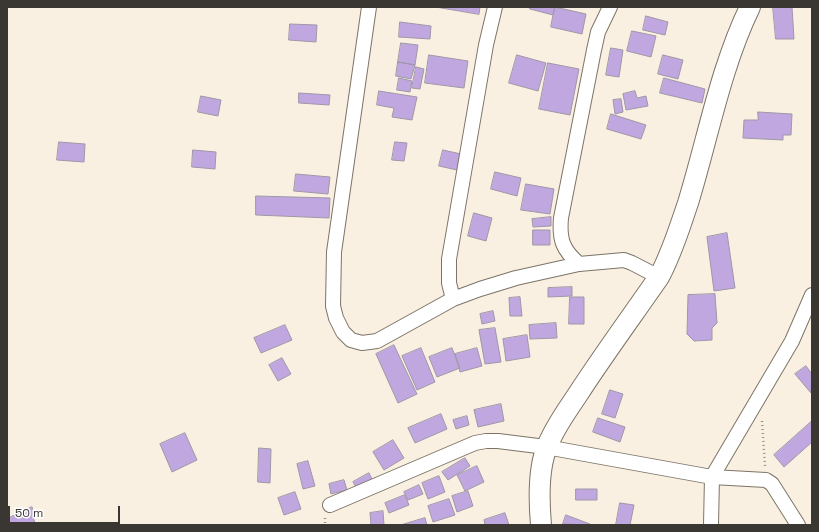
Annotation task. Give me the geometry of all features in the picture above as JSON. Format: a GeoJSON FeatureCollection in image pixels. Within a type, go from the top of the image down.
{"type":"FeatureCollection","features":[{"type":"Feature","properties":{"kind":"street"},"geometry":{"type":"LineString","coordinates":[[369,7],[334,252],[333,306],[336,318],[343,332],[352,340],[362,343],[377,341],[453,299],[480,288],[516,278],[579,264],[624,260],[659,277]]}},
{"type":"Feature","properties":{"kind":"street"},"geometry":{"type":"LineString","coordinates":[[453,299],[449,282],[449,259],[486,45],[495,7]]}},
{"type":"Feature","properties":{"kind":"street"},"geometry":{"type":"LineString","coordinates":[[579,264],[568,254],[563,246],[560,228],[561,218],[598,32],[610,7]]}},
{"type":"Feature","properties":{"kind":"street"},"geometry":{"type":"LineString","coordinates":[[541,525],[539,505],[541,474],[546,447],[561,420],[659,277],[668,260],[699,168],[729,56],[750,7]]}},
{"type":"Feature","properties":{"kind":"street"},"geometry":{"type":"LineString","coordinates":[[712,525],[712,477],[792,341],[812,295]]}},
{"type":"Feature","properties":{"kind":"street"},"geometry":{"type":"LineString","coordinates":[[330,505],[475,443],[498,441],[546,447],[712,477],[766,480],[772,484],[798,525]]}},
{"type":"Feature","properties":{"kind":"path"},"geometry":{"type":"LineString","coordinates":[[754,406],[762,420],[766,480]]}},
{"type":"Feature","properties":{"kind":"building"},"geometry":{"type":"Polygon","coordinates":[[[436,7],[480,7],[479,14],[436,7]]]}},
{"type":"Feature","properties":{"kind":"building"},"geometry":{"type":"Polygon","coordinates":[[[530,7],[555,7],[553,15],[530,9],[530,7]]]}},
{"type":"Feature","properties":{"kind":"building"},"geometry":{"type":"Polygon","coordinates":[[[555,7],[586,14],[582,34],[551,27],[555,7]]]}},
{"type":"Feature","properties":{"kind":"building"},"geometry":{"type":"Polygon","coordinates":[[[773,7],[792,7],[794,39],[776,39],[773,7]]]}},
{"type":"Feature","properties":{"kind":"building"},"geometry":{"type":"Polygon","coordinates":[[[646,16],[668,22],[665,35],[643,30],[646,16]]]}},
{"type":"Feature","properties":{"kind":"building"},"geometry":{"type":"Polygon","coordinates":[[[400,22],[431,26],[430,39],[399,37],[400,22]]]}},
{"type":"Feature","properties":{"kind":"building"},"geometry":{"type":"Polygon","coordinates":[[[290,24],[317,25],[316,42],[289,40],[290,24]]]}},
{"type":"Feature","properties":{"kind":"building"},"geometry":{"type":"Polygon","coordinates":[[[632,31],[656,36],[651,57],[627,51],[632,31]]]}},
{"type":"Feature","properties":{"kind":"building"},"geometry":{"type":"Polygon","coordinates":[[[401,43],[418,45],[415,65],[398,62],[401,43]]]}},
{"type":"Feature","properties":{"kind":"building"},"geometry":{"type":"Polygon","coordinates":[[[611,48],[623,50],[619,77],[606,75],[611,48]]]}},
{"type":"Feature","properties":{"kind":"building"},"geometry":{"type":"Polygon","coordinates":[[[429,55],[468,61],[464,88],[425,83],[429,55]]]}},
{"type":"Feature","properties":{"kind":"building"},"geometry":{"type":"Polygon","coordinates":[[[517,55],[546,63],[538,91],[509,83],[517,55]]]}},
{"type":"Feature","properties":{"kind":"building"},"geometry":{"type":"Polygon","coordinates":[[[663,55],[683,60],[678,79],[658,74],[663,55]]]}},
{"type":"Feature","properties":{"kind":"building"},"geometry":{"type":"Polygon","coordinates":[[[398,62],[415,65],[411,79],[396,76],[398,62]]]}},
{"type":"Feature","properties":{"kind":"building"},"geometry":{"type":"Polygon","coordinates":[[[548,63],[579,69],[570,115],[539,109],[548,63]]]}},
{"type":"Feature","properties":{"kind":"building"},"geometry":{"type":"Polygon","coordinates":[[[416,67],[424,69],[420,89],[412,88],[416,67]]]}},
{"type":"Feature","properties":{"kind":"building"},"geometry":{"type":"Polygon","coordinates":[[[399,78],[412,81],[410,92],[397,90],[399,78]]]}},
{"type":"Feature","properties":{"kind":"building"},"geometry":{"type":"Polygon","coordinates":[[[664,78],[705,89],[702,103],[660,93],[664,78]]]}},
{"type":"Feature","properties":{"kind":"building"},"geometry":{"type":"Polygon","coordinates":[[[379,91],[417,97],[412,120],[392,117],[394,108],[377,105],[379,91]]]}},
{"type":"Feature","properties":{"kind":"building"},"geometry":{"type":"Polygon","coordinates":[[[635,91],[637,98],[646,96],[648,106],[626,110],[623,94],[635,91]]]}},
{"type":"Feature","properties":{"kind":"building"},"geometry":{"type":"Polygon","coordinates":[[[299,93],[330,95],[329,105],[299,103],[299,93]]]}},
{"type":"Feature","properties":{"kind":"building"},"geometry":{"type":"Polygon","coordinates":[[[201,96],[221,100],[218,116],[198,112],[201,96]]]}},
{"type":"Feature","properties":{"kind":"building"},"geometry":{"type":"Polygon","coordinates":[[[621,99],[623,112],[615,114],[613,100],[621,99]]]}},
{"type":"Feature","properties":{"kind":"building"},"geometry":{"type":"Polygon","coordinates":[[[758,112],[792,114],[791,135],[783,135],[783,140],[743,138],[744,120],[758,120],[758,112]]]}},
{"type":"Feature","properties":{"kind":"building"},"geometry":{"type":"Polygon","coordinates":[[[611,114],[646,125],[641,139],[607,129],[611,114]]]}},
{"type":"Feature","properties":{"kind":"building"},"geometry":{"type":"Polygon","coordinates":[[[59,142],[85,144],[84,162],[57,160],[59,142]]]}},
{"type":"Feature","properties":{"kind":"building"},"geometry":{"type":"Polygon","coordinates":[[[395,142],[407,143],[404,161],[392,160],[395,142]]]}},
{"type":"Feature","properties":{"kind":"building"},"geometry":{"type":"Polygon","coordinates":[[[193,150],[216,152],[215,169],[192,167],[193,150]]]}},
{"type":"Feature","properties":{"kind":"building"},"geometry":{"type":"Polygon","coordinates":[[[443,150],[461,154],[457,170],[439,166],[443,150]]]}},
{"type":"Feature","properties":{"kind":"building"},"geometry":{"type":"Polygon","coordinates":[[[495,172],[521,178],[517,196],[491,189],[495,172]]]}},
{"type":"Feature","properties":{"kind":"building"},"geometry":{"type":"Polygon","coordinates":[[[296,174],[330,177],[328,194],[294,191],[296,174]]]}},
{"type":"Feature","properties":{"kind":"building"},"geometry":{"type":"Polygon","coordinates":[[[526,184],[554,189],[550,214],[521,210],[526,184]]]}},
{"type":"Feature","properties":{"kind":"building"},"geometry":{"type":"Polygon","coordinates":[[[256,196],[330,198],[329,218],[256,215],[256,196]]]}},
{"type":"Feature","properties":{"kind":"building"},"geometry":{"type":"Polygon","coordinates":[[[474,213],[492,218],[486,241],[468,236],[474,213]]]}},
{"type":"Feature","properties":{"kind":"building"},"geometry":{"type":"Polygon","coordinates":[[[551,217],[551,226],[533,227],[532,219],[551,217]]]}},
{"type":"Feature","properties":{"kind":"building"},"geometry":{"type":"Polygon","coordinates":[[[533,230],[550,230],[550,245],[533,245],[533,230]]]}},
{"type":"Feature","properties":{"kind":"building"},"geometry":{"type":"Polygon","coordinates":[[[727,233],[735,288],[714,291],[707,237],[727,233]]]}},
{"type":"Feature","properties":{"kind":"building"},"geometry":{"type":"Polygon","coordinates":[[[572,287],[572,296],[548,297],[548,288],[572,287]]]}},
{"type":"Feature","properties":{"kind":"building"},"geometry":{"type":"Polygon","coordinates":[[[715,294],[717,323],[712,328],[712,340],[694,341],[687,334],[688,295],[715,294]]]}},
{"type":"Feature","properties":{"kind":"building"},"geometry":{"type":"Polygon","coordinates":[[[520,297],[522,316],[510,316],[509,298],[520,297]]]}},
{"type":"Feature","properties":{"kind":"building"},"geometry":{"type":"Polygon","coordinates":[[[570,297],[584,297],[584,324],[569,324],[570,297]]]}},
{"type":"Feature","properties":{"kind":"building"},"geometry":{"type":"Polygon","coordinates":[[[493,311],[495,321],[482,324],[480,314],[493,311]]]}},
{"type":"Feature","properties":{"kind":"building"},"geometry":{"type":"Polygon","coordinates":[[[556,323],[557,338],[530,339],[529,325],[556,323]]]}},
{"type":"Feature","properties":{"kind":"building"},"geometry":{"type":"Polygon","coordinates":[[[285,325],[292,340],[261,353],[254,338],[285,325]]]}},
{"type":"Feature","properties":{"kind":"building"},"geometry":{"type":"Polygon","coordinates":[[[495,328],[501,362],[485,364],[479,330],[495,328]]]}},
{"type":"Feature","properties":{"kind":"building"},"geometry":{"type":"Polygon","coordinates":[[[527,335],[530,357],[506,361],[503,339],[527,335]]]}},
{"type":"Feature","properties":{"kind":"building"},"geometry":{"type":"Polygon","coordinates":[[[394,345],[417,394],[398,403],[376,354],[394,345]]]}},
{"type":"Feature","properties":{"kind":"building"},"geometry":{"type":"Polygon","coordinates":[[[421,348],[435,382],[417,390],[402,356],[421,348]]]}},
{"type":"Feature","properties":{"kind":"building"},"geometry":{"type":"Polygon","coordinates":[[[452,348],[460,368],[437,377],[429,357],[452,348]]]}},
{"type":"Feature","properties":{"kind":"building"},"geometry":{"type":"Polygon","coordinates":[[[477,348],[482,366],[460,372],[455,354],[477,348]]]}},
{"type":"Feature","properties":{"kind":"building"},"geometry":{"type":"Polygon","coordinates":[[[282,358],[291,374],[278,381],[269,365],[282,358]]]}},
{"type":"Feature","properties":{"kind":"building"},"geometry":{"type":"Polygon","coordinates":[[[806,366],[812,374],[811,393],[795,374],[806,366]]]}},
{"type":"Feature","properties":{"kind":"building"},"geometry":{"type":"Polygon","coordinates":[[[610,390],[623,394],[615,418],[602,414],[610,390]]]}},
{"type":"Feature","properties":{"kind":"building"},"geometry":{"type":"Polygon","coordinates":[[[501,404],[504,421],[478,427],[474,410],[501,404]]]}},
{"type":"Feature","properties":{"kind":"building"},"geometry":{"type":"Polygon","coordinates":[[[441,414],[447,429],[415,443],[408,428],[441,414]]]}},
{"type":"Feature","properties":{"kind":"building"},"geometry":{"type":"Polygon","coordinates":[[[467,416],[469,425],[456,429],[453,420],[467,416]]]}},
{"type":"Feature","properties":{"kind":"building"},"geometry":{"type":"Polygon","coordinates":[[[598,418],[625,427],[620,442],[593,432],[598,418]]]}},
{"type":"Feature","properties":{"kind":"building"},"geometry":{"type":"Polygon","coordinates":[[[812,421],[812,442],[784,467],[774,455],[812,421]]]}},
{"type":"Feature","properties":{"kind":"building"},"geometry":{"type":"Polygon","coordinates":[[[185,433],[197,460],[172,472],[160,444],[185,433]]]}},
{"type":"Feature","properties":{"kind":"building"},"geometry":{"type":"Polygon","coordinates":[[[393,440],[404,458],[384,470],[373,452],[393,440]]]}},
{"type":"Feature","properties":{"kind":"building"},"geometry":{"type":"Polygon","coordinates":[[[259,448],[271,449],[270,483],[258,482],[259,448]]]}},
{"type":"Feature","properties":{"kind":"building"},"geometry":{"type":"Polygon","coordinates":[[[465,458],[470,466],[448,480],[442,472],[465,458]]]}},
{"type":"Feature","properties":{"kind":"building"},"geometry":{"type":"Polygon","coordinates":[[[308,461],[315,486],[303,489],[297,464],[308,461]]]}},
{"type":"Feature","properties":{"kind":"building"},"geometry":{"type":"Polygon","coordinates":[[[477,466],[484,482],[465,491],[457,475],[477,466]]]}},
{"type":"Feature","properties":{"kind":"building"},"geometry":{"type":"Polygon","coordinates":[[[369,473],[373,481],[358,490],[353,482],[369,473]]]}},
{"type":"Feature","properties":{"kind":"building"},"geometry":{"type":"Polygon","coordinates":[[[439,476],[445,492],[428,499],[422,483],[439,476]]]}},
{"type":"Feature","properties":{"kind":"building"},"geometry":{"type":"Polygon","coordinates":[[[344,480],[347,490],[331,494],[329,484],[344,480]]]}},
{"type":"Feature","properties":{"kind":"building"},"geometry":{"type":"Polygon","coordinates":[[[419,485],[423,494],[408,500],[404,492],[419,485]]]}},
{"type":"Feature","properties":{"kind":"building"},"geometry":{"type":"Polygon","coordinates":[[[576,489],[597,489],[597,500],[576,500],[576,489]]]}},
{"type":"Feature","properties":{"kind":"building"},"geometry":{"type":"Polygon","coordinates":[[[468,491],[473,506],[457,512],[452,496],[468,491]]]}},
{"type":"Feature","properties":{"kind":"building"},"geometry":{"type":"Polygon","coordinates":[[[295,492],[301,509],[284,515],[278,498],[295,492]]]}},
{"type":"Feature","properties":{"kind":"building"},"geometry":{"type":"Polygon","coordinates":[[[405,495],[409,505],[389,513],[385,503],[405,495]]]}},
{"type":"Feature","properties":{"kind":"building"},"geometry":{"type":"Polygon","coordinates":[[[449,499],[455,515],[433,522],[428,506],[449,499]]]}},
{"type":"Feature","properties":{"kind":"building"},"geometry":{"type":"Polygon","coordinates":[[[620,503],[634,505],[630,525],[616,525],[620,503]]]}},
{"type":"Feature","properties":{"kind":"building"},"geometry":{"type":"Polygon","coordinates":[[[32,507],[35,516],[33,517],[35,523],[31,525],[7,525],[7,519],[32,507]]]}},
{"type":"Feature","properties":{"kind":"building"},"geometry":{"type":"Polygon","coordinates":[[[383,511],[384,525],[371,525],[370,513],[383,511]]]}},
{"type":"Feature","properties":{"kind":"building"},"geometry":{"type":"Polygon","coordinates":[[[505,513],[509,525],[485,525],[484,520],[505,513]]]}},
{"type":"Feature","properties":{"kind":"building"},"geometry":{"type":"Polygon","coordinates":[[[566,515],[590,524],[590,525],[563,524],[566,515]]]}},
{"type":"Feature","properties":{"kind":"building"},"geometry":{"type":"Polygon","coordinates":[[[425,518],[427,525],[401,525],[425,518]]]}}]}
